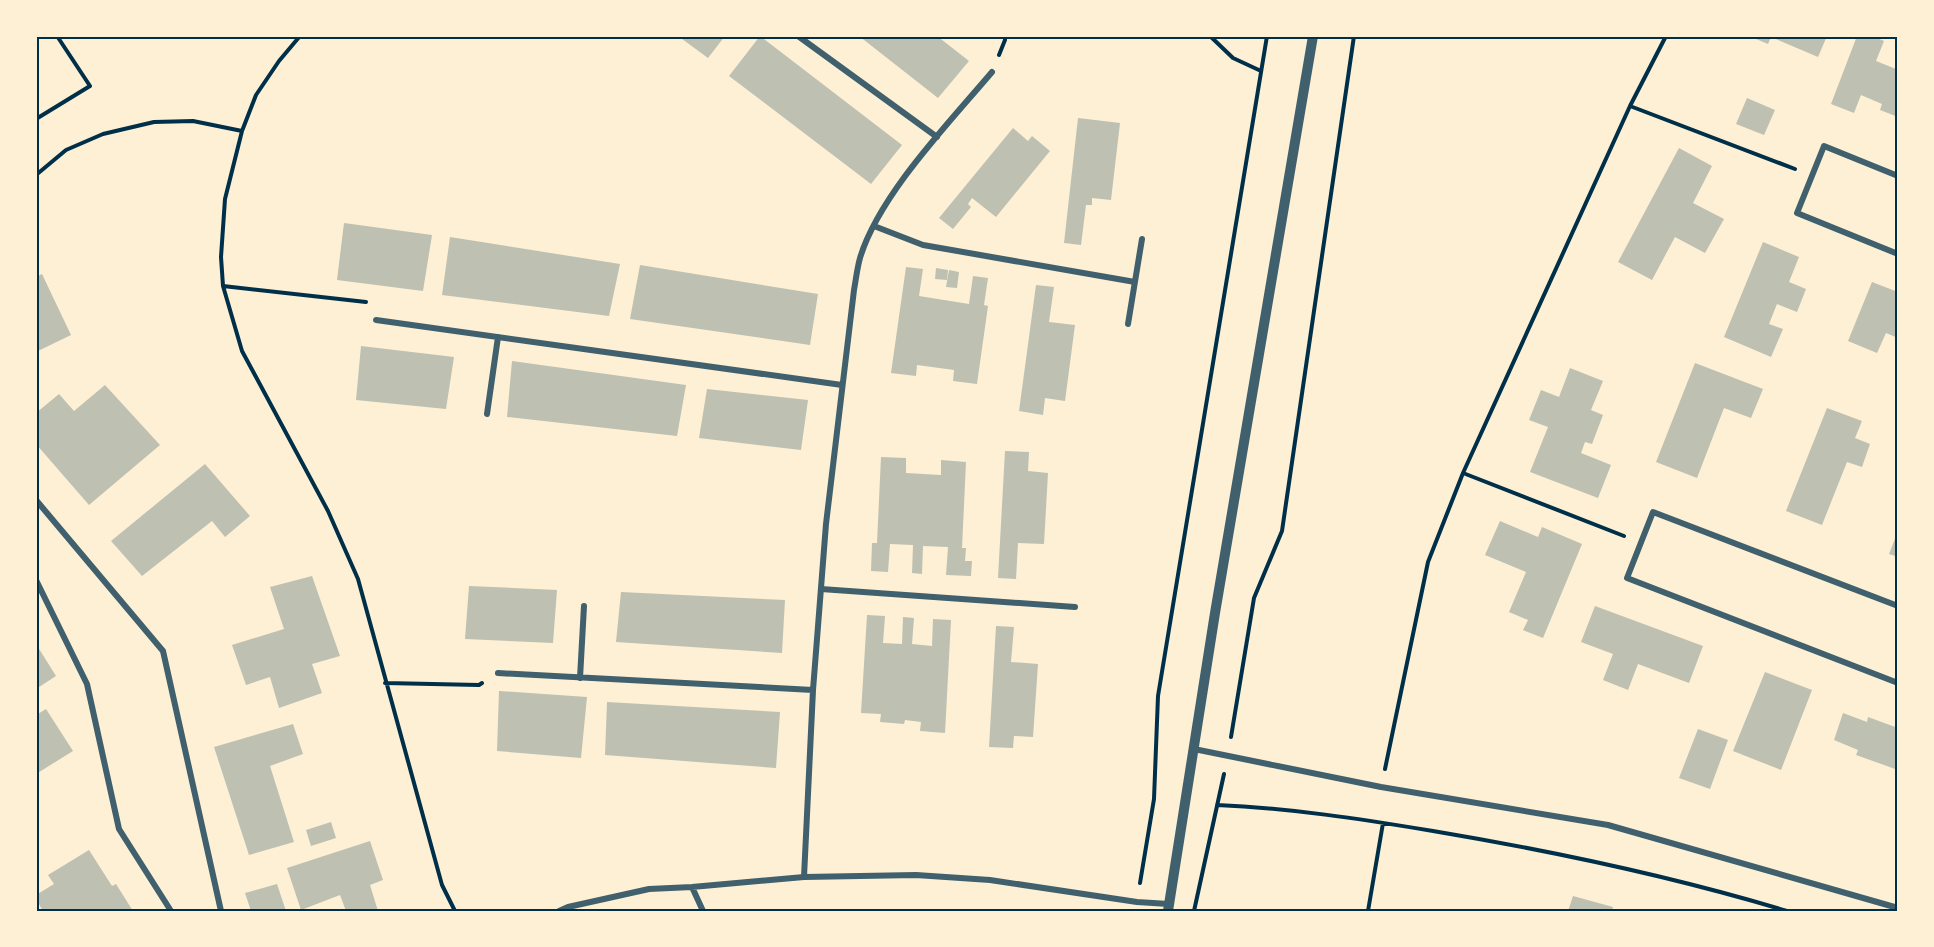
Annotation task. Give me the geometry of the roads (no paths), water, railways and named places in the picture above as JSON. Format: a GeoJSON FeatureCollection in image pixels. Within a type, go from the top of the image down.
{"type":"FeatureCollection","features":[{"type":"Feature","properties":{"kind":"street"},"geometry":{"type":"LineString","coordinates":[[798,36],[937,137]]}},
{"type":"Feature","properties":{"kind":"street"},"geometry":{"type":"LineString","coordinates":[[559,911],[649,889],[804,877],[916,876],[990,880],[1168,907],[1313,36]]}},
{"type":"Feature","properties":{"kind":"street"},"geometry":{"type":"LineString","coordinates":[[804,877],[813,690],[821,590],[842,385],[861,257],[874,226],[892,194],[992,72]]}},
{"type":"Feature","properties":{"kind":"street"},"geometry":{"type":"LineString","coordinates":[[1898,176],[1824,146],[1797,213],[1898,254]]}},
{"type":"Feature","properties":{"kind":"street"},"geometry":{"type":"LineString","coordinates":[[874,226],[923,245],[1135,282]]}},
{"type":"Feature","properties":{"kind":"street"},"geometry":{"type":"LineString","coordinates":[[1128,324],[1142,238]]}},
{"type":"Feature","properties":{"kind":"street"},"geometry":{"type":"LineString","coordinates":[[376,320],[842,385]]}},
{"type":"Feature","properties":{"kind":"street"},"geometry":{"type":"LineString","coordinates":[[487,414],[498,337]]}},
{"type":"Feature","properties":{"kind":"street"},"geometry":{"type":"LineString","coordinates":[[36,500],[163,651],[221,911]]}},
{"type":"Feature","properties":{"kind":"street"},"geometry":{"type":"LineString","coordinates":[[1898,606],[1653,512],[1627,578],[1898,683]]}},
{"type":"Feature","properties":{"kind":"street"},"geometry":{"type":"LineString","coordinates":[[36,580],[87,684],[119,829],[171,911]]}},
{"type":"Feature","properties":{"kind":"street"},"geometry":{"type":"LineString","coordinates":[[821,590],[1075,608]]}},
{"type":"Feature","properties":{"kind":"street"},"geometry":{"type":"LineString","coordinates":[[580,678],[584,606]]}},
{"type":"Feature","properties":{"kind":"street"},"geometry":{"type":"LineString","coordinates":[[498,673],[813,690]]}},
{"type":"Feature","properties":{"kind":"street"},"geometry":{"type":"LineString","coordinates":[[1194,749],[1381,787],[1608,825],[1898,908]]}},
{"type":"Feature","properties":{"kind":"street"},"geometry":{"type":"LineString","coordinates":[[692,887],[702,911]]}}]}
